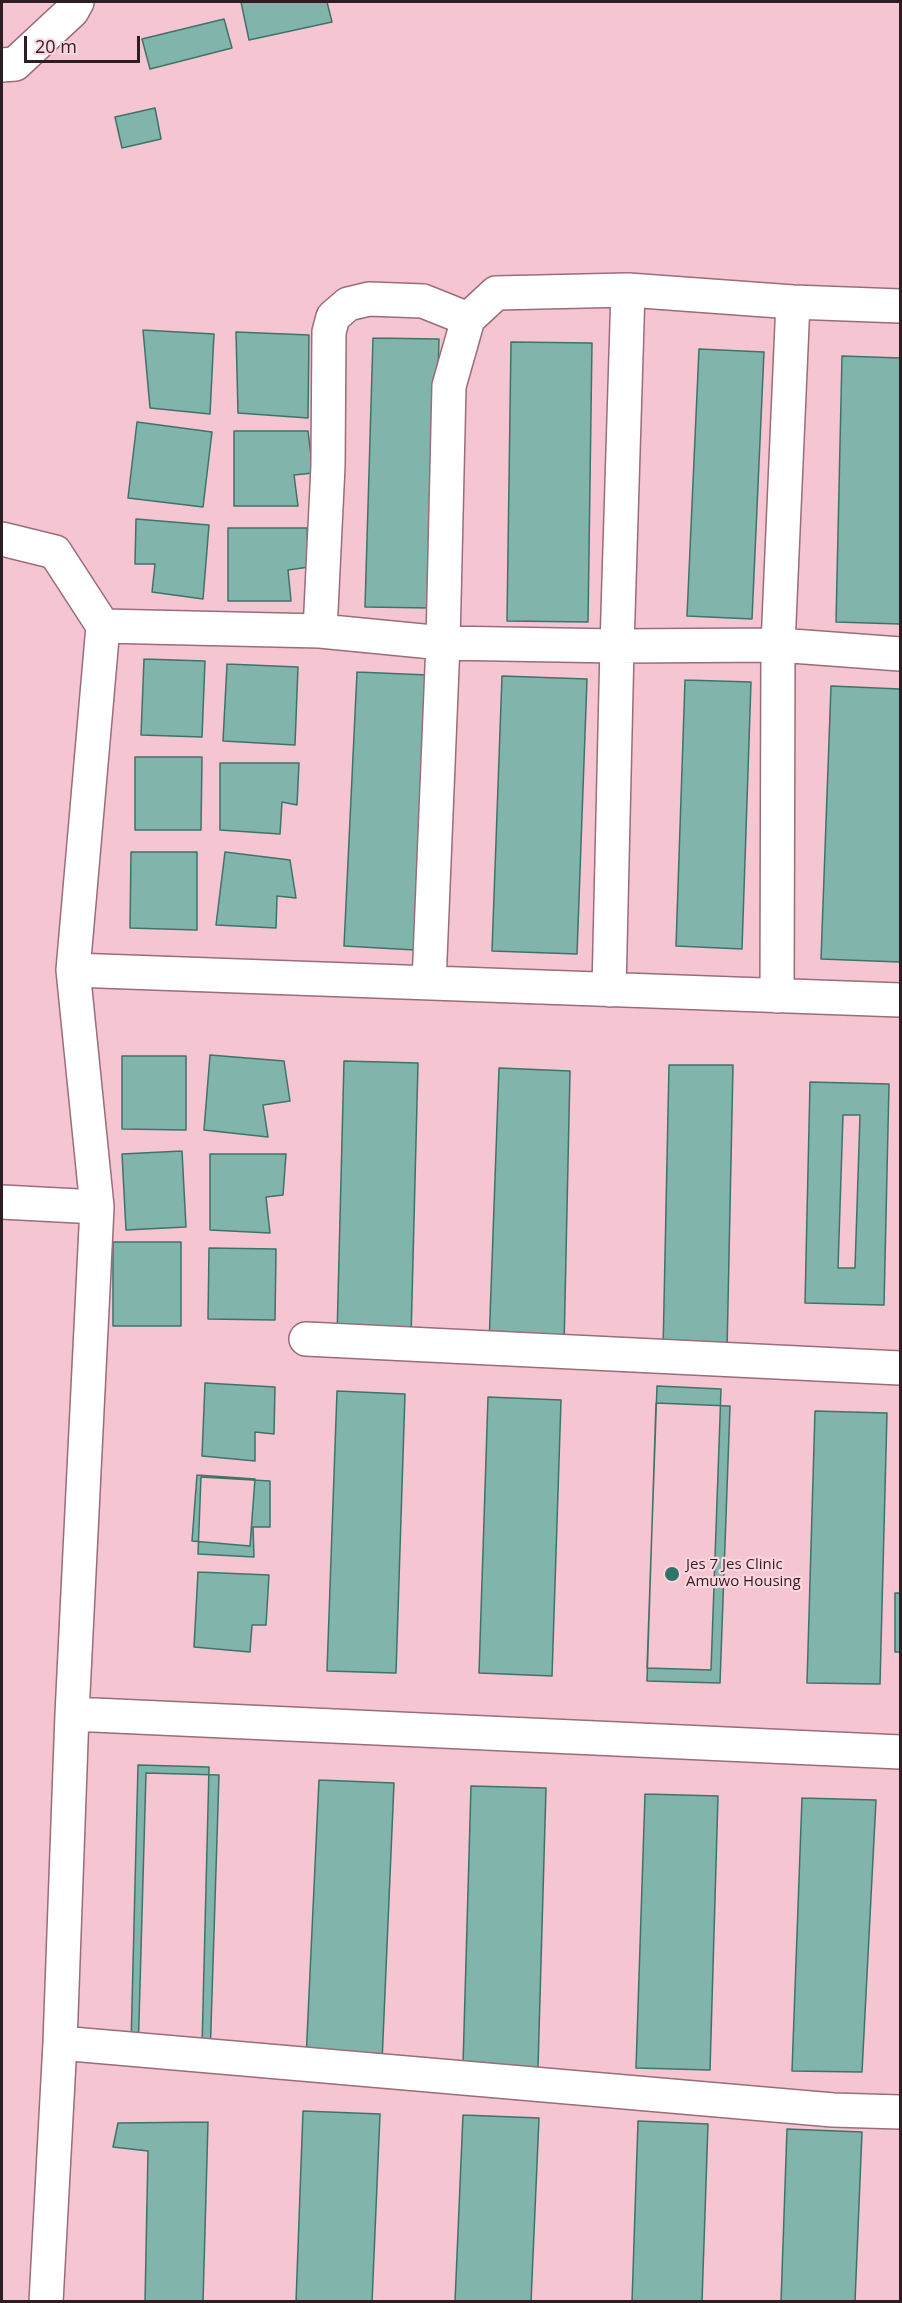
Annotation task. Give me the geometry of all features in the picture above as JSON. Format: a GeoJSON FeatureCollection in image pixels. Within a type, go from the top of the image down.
{"type":"FeatureCollection","features":[{"type":"Feature","properties":{"kind":"street"},"geometry":{"type":"LineString","coordinates":[[2,65],[15,64],[72,11],[77,2]]}},
{"type":"Feature","properties":{"kind":"street"},"geometry":{"type":"LineString","coordinates":[[609,990],[628,290]]}},
{"type":"Feature","properties":{"kind":"street"},"geometry":{"type":"LineString","coordinates":[[429,983],[443,643],[448,386],[468,319],[496,293],[628,290],[793,302],[900,306]]}},
{"type":"Feature","properties":{"kind":"street"},"geometry":{"type":"LineString","coordinates":[[320,631],[328,466],[329,332],[333,317],[348,304],[369,299],[423,301],[468,319]]}},
{"type":"Feature","properties":{"kind":"street"},"geometry":{"type":"LineString","coordinates":[[777,996],[778,645],[793,302]]}},
{"type":"Feature","properties":{"kind":"street"},"geometry":{"type":"LineString","coordinates":[[2,539],[55,552],[103,626],[73,970],[97,1207],[72,1714],[60,2043],[46,2301]]}},
{"type":"Feature","properties":{"kind":"street"},"geometry":{"type":"LineString","coordinates":[[103,626],[320,631],[443,643],[617,646],[778,645],[900,654]]}},
{"type":"Feature","properties":{"kind":"street"},"geometry":{"type":"LineString","coordinates":[[73,970],[900,1000]]}},
{"type":"Feature","properties":{"kind":"street"},"geometry":{"type":"LineString","coordinates":[[2,1202],[97,1207]]}},
{"type":"Feature","properties":{"kind":"street"},"geometry":{"type":"LineString","coordinates":[[306,1339],[900,1368]]}},
{"type":"Feature","properties":{"kind":"street"},"geometry":{"type":"LineString","coordinates":[[72,1714],[900,1752]]}},
{"type":"Feature","properties":{"kind":"street"},"geometry":{"type":"LineString","coordinates":[[60,2043],[833,2110],[900,2112]]}},
{"type":"Feature","properties":{"kind":"building"},"geometry":{"type":"Polygon","coordinates":[[[241,2],[327,2],[332,22],[249,40],[241,2]]]}},
{"type":"Feature","properties":{"kind":"building"},"geometry":{"type":"Polygon","coordinates":[[[224,19],[232,48],[150,69],[142,39],[224,19]]]}},
{"type":"Feature","properties":{"kind":"building"},"geometry":{"type":"Polygon","coordinates":[[[155,108],[161,139],[122,148],[115,117],[155,108]]]}},
{"type":"Feature","properties":{"kind":"building"},"geometry":{"type":"Polygon","coordinates":[[[143,330],[214,334],[210,414],[150,408],[143,330]]]}},
{"type":"Feature","properties":{"kind":"building"},"geometry":{"type":"Polygon","coordinates":[[[236,332],[309,335],[308,418],[238,413],[236,332]]]}},
{"type":"Feature","properties":{"kind":"building"},"geometry":{"type":"Polygon","coordinates":[[[373,338],[439,339],[431,608],[365,607],[373,338]]]}},
{"type":"Feature","properties":{"kind":"building"},"geometry":{"type":"Polygon","coordinates":[[[511,342],[592,343],[588,622],[507,621],[511,342]]]}},
{"type":"Feature","properties":{"kind":"building"},"geometry":{"type":"Polygon","coordinates":[[[699,349],[764,352],[752,619],[687,616],[699,349]]]}},
{"type":"Feature","properties":{"kind":"building"},"geometry":{"type":"Polygon","coordinates":[[[842,356],[900,358],[900,624],[836,622],[842,356]]]}},
{"type":"Feature","properties":{"kind":"building"},"geometry":{"type":"Polygon","coordinates":[[[137,422],[212,432],[203,507],[128,498],[137,422]]]}},
{"type":"Feature","properties":{"kind":"building"},"geometry":{"type":"Polygon","coordinates":[[[234,431],[308,431],[313,473],[294,475],[298,506],[234,506],[234,431]]]}},
{"type":"Feature","properties":{"kind":"building"},"geometry":{"type":"Polygon","coordinates":[[[136,519],[209,525],[203,599],[152,592],[155,564],[135,564],[136,519]]]}},
{"type":"Feature","properties":{"kind":"building"},"geometry":{"type":"Polygon","coordinates":[[[228,528],[307,528],[309,567],[288,570],[291,601],[228,601],[228,528]]]}},
{"type":"Feature","properties":{"kind":"building"},"geometry":{"type":"Polygon","coordinates":[[[144,659],[205,661],[202,737],[141,735],[144,659]]]}},
{"type":"Feature","properties":{"kind":"building"},"geometry":{"type":"Polygon","coordinates":[[[227,664],[298,667],[295,745],[223,741],[227,664]]]}},
{"type":"Feature","properties":{"kind":"building"},"geometry":{"type":"Polygon","coordinates":[[[357,672],[428,675],[415,950],[344,946],[357,672]]]}},
{"type":"Feature","properties":{"kind":"building"},"geometry":{"type":"Polygon","coordinates":[[[502,676],[587,679],[577,954],[492,951],[502,676]]]}},
{"type":"Feature","properties":{"kind":"building"},"geometry":{"type":"Polygon","coordinates":[[[685,680],[751,682],[742,949],[676,946],[685,680]]]}},
{"type":"Feature","properties":{"kind":"building"},"geometry":{"type":"Polygon","coordinates":[[[831,686],[900,689],[900,962],[821,959],[831,686]]]}},
{"type":"Feature","properties":{"kind":"building"},"geometry":{"type":"Polygon","coordinates":[[[135,757],[202,757],[201,830],[135,830],[135,757]]]}},
{"type":"Feature","properties":{"kind":"building"},"geometry":{"type":"Polygon","coordinates":[[[220,763],[299,763],[297,805],[282,802],[280,834],[220,830],[220,763]]]}},
{"type":"Feature","properties":{"kind":"building"},"geometry":{"type":"Polygon","coordinates":[[[131,852],[197,852],[197,930],[130,928],[131,852]]]}},
{"type":"Feature","properties":{"kind":"building"},"geometry":{"type":"Polygon","coordinates":[[[225,852],[290,860],[296,898],[277,896],[276,928],[216,925],[225,852]]]}},
{"type":"Feature","properties":{"kind":"building"},"geometry":{"type":"Polygon","coordinates":[[[210,1055],[284,1061],[290,1101],[263,1105],[268,1137],[204,1130],[210,1055]]]}},
{"type":"Feature","properties":{"kind":"building"},"geometry":{"type":"Polygon","coordinates":[[[122,1056],[186,1056],[186,1130],[122,1129],[122,1056]]]}},
{"type":"Feature","properties":{"kind":"building"},"geometry":{"type":"Polygon","coordinates":[[[344,1061],[418,1063],[411,1338],[337,1337],[344,1061]]]}},
{"type":"Feature","properties":{"kind":"building"},"geometry":{"type":"Polygon","coordinates":[[[669,1065],[733,1065],[727,1352],[663,1351],[669,1065]]]}},
{"type":"Feature","properties":{"kind":"building"},"geometry":{"type":"Polygon","coordinates":[[[499,1068],[570,1071],[564,1347],[489,1345],[499,1068]]]}},
{"type":"Feature","properties":{"kind":"building"},"geometry":{"type":"Polygon","coordinates":[[[810,1082],[889,1084],[884,1305],[805,1303],[810,1082]],[[843,1115],[838,1268],[855,1268],[860,1115],[843,1115]]]}},
{"type":"Feature","properties":{"kind":"building"},"geometry":{"type":"Polygon","coordinates":[[[182,1151],[186,1227],[126,1230],[122,1154],[182,1151]]]}},
{"type":"Feature","properties":{"kind":"building"},"geometry":{"type":"Polygon","coordinates":[[[210,1154],[286,1154],[283,1195],[266,1197],[270,1233],[210,1230],[210,1154]]]}},
{"type":"Feature","properties":{"kind":"building"},"geometry":{"type":"Polygon","coordinates":[[[113,1242],[181,1242],[181,1326],[113,1326],[113,1242]]]}},
{"type":"Feature","properties":{"kind":"building"},"geometry":{"type":"Polygon","coordinates":[[[209,1248],[276,1249],[275,1320],[208,1319],[209,1248]]]}},
{"type":"Feature","properties":{"kind":"building"},"geometry":{"type":"Polygon","coordinates":[[[205,1383],[275,1387],[274,1434],[255,1432],[255,1461],[202,1456],[205,1383]]]}},
{"type":"Feature","properties":{"kind":"building"},"geometry":{"type":"Polygon","coordinates":[[[657,1386],[721,1389],[711,1670],[647,1668],[657,1386]]]}},
{"type":"Feature","properties":{"kind":"building"},"geometry":{"type":"Polygon","coordinates":[[[337,1391],[405,1394],[396,1673],[327,1671],[337,1391]]]}},
{"type":"Feature","properties":{"kind":"building"},"geometry":{"type":"Polygon","coordinates":[[[488,1397],[561,1400],[552,1676],[479,1673],[488,1397]]]}},
{"type":"Feature","properties":{"kind":"building"},"geometry":{"type":"Polygon","coordinates":[[[656,1403],[730,1406],[720,1683],[647,1681],[656,1403]]]}},
{"type":"Feature","properties":{"kind":"building"},"geometry":{"type":"Polygon","coordinates":[[[815,1411],[887,1413],[880,1684],[807,1683],[815,1411]]]}},
{"type":"Feature","properties":{"kind":"building"},"geometry":{"type":"Polygon","coordinates":[[[197,1475],[255,1479],[250,1546],[192,1541],[197,1475]]]}},
{"type":"Feature","properties":{"kind":"building"},"geometry":{"type":"Polygon","coordinates":[[[201,1477],[270,1481],[270,1527],[253,1527],[254,1557],[198,1554],[201,1477]]]}},
{"type":"Feature","properties":{"kind":"building"},"geometry":{"type":"Polygon","coordinates":[[[198,1572],[269,1575],[266,1625],[252,1625],[250,1652],[194,1647],[198,1572]]]}},
{"type":"Feature","properties":{"kind":"building"},"geometry":{"type":"Polygon","coordinates":[[[895,1593],[900,1593],[900,1652],[895,1652],[895,1593]]]}},
{"type":"Feature","properties":{"kind":"building"},"geometry":{"type":"Polygon","coordinates":[[[138,1765],[209,1767],[202,2047],[131,2045],[138,1765]]]}},
{"type":"Feature","properties":{"kind":"building"},"geometry":{"type":"Polygon","coordinates":[[[146,1773],[219,1775],[210,2058],[138,2056],[146,1773]]]}},
{"type":"Feature","properties":{"kind":"building"},"geometry":{"type":"Polygon","coordinates":[[[319,1780],[394,1783],[382,2062],[306,2059],[319,1780]]]}},
{"type":"Feature","properties":{"kind":"building"},"geometry":{"type":"Polygon","coordinates":[[[471,1786],[546,1788],[538,2067],[463,2065],[471,1786]]]}},
{"type":"Feature","properties":{"kind":"building"},"geometry":{"type":"Polygon","coordinates":[[[645,1794],[718,1796],[710,2070],[636,2068],[645,1794]]]}},
{"type":"Feature","properties":{"kind":"building"},"geometry":{"type":"Polygon","coordinates":[[[802,1798],[876,1800],[862,2072],[792,2071],[802,1798]]]}},
{"type":"Feature","properties":{"kind":"building"},"geometry":{"type":"Polygon","coordinates":[[[303,2111],[380,2114],[372,2302],[296,2302],[303,2111]]]}},
{"type":"Feature","properties":{"kind":"building"},"geometry":{"type":"Polygon","coordinates":[[[463,2115],[539,2118],[531,2302],[455,2302],[463,2115]]]}},
{"type":"Feature","properties":{"kind":"building"},"geometry":{"type":"Polygon","coordinates":[[[638,2121],[708,2124],[702,2302],[632,2302],[638,2121]]]}},
{"type":"Feature","properties":{"kind":"building"},"geometry":{"type":"Polygon","coordinates":[[[208,2122],[203,2302],[145,2302],[148,2151],[113,2147],[118,2123],[208,2122]]]}},
{"type":"Feature","properties":{"kind":"building"},"geometry":{"type":"Polygon","coordinates":[[[787,2129],[862,2132],[855,2302],[781,2302],[787,2129]]]}},
{"type":"Feature","properties":{"kind":"place","name":"Jes 7 Jes Clinic Amuwo Housing"},"geometry":{"type":"Point","coordinates":[672,1574]}}]}
